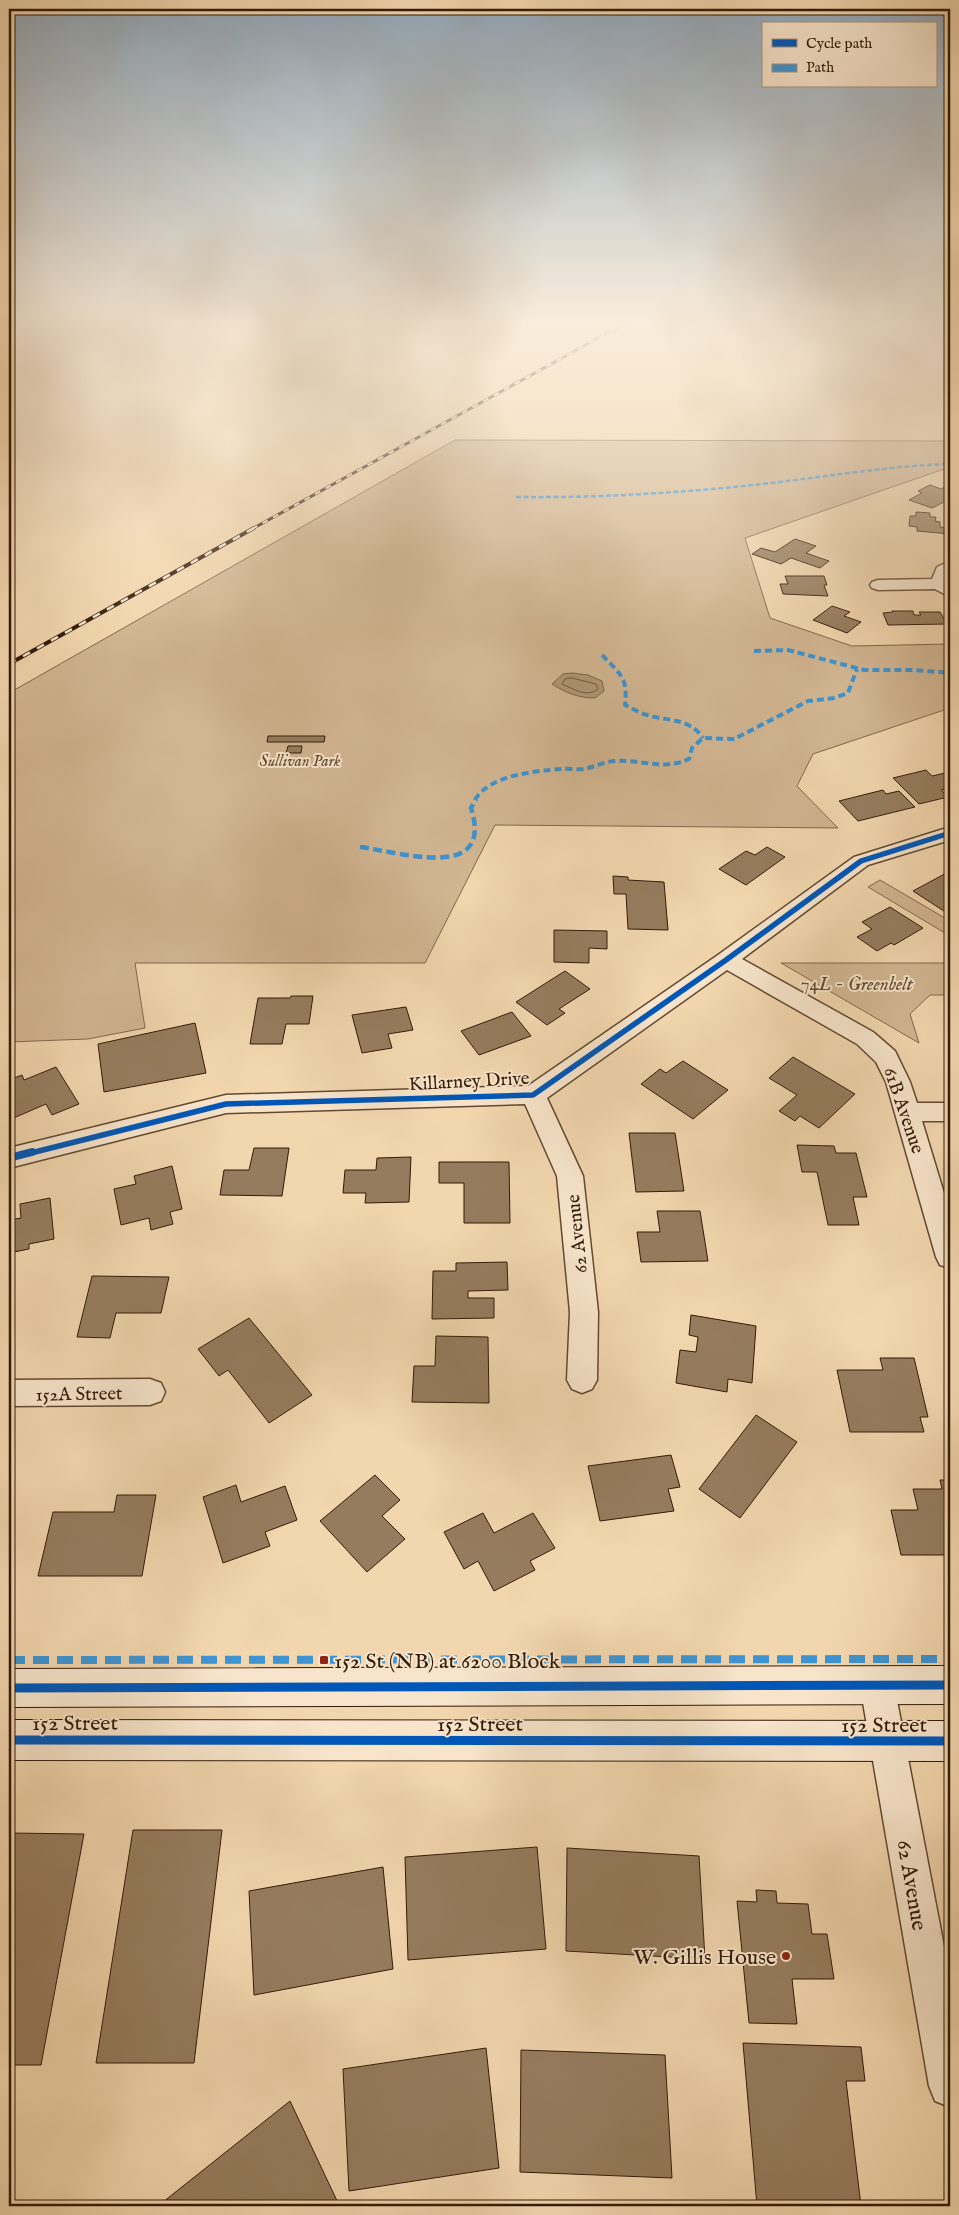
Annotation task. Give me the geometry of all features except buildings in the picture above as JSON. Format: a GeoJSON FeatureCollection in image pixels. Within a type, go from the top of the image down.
{"type":"FeatureCollection","features":[{"type":"Feature","properties":{"kind":"main road","name":"152 Street"},"geometry":{"type":"LineString","coordinates":[[9,1688],[950,1685]]}},
{"type":"Feature","properties":{"kind":"main road","name":"152 Street"},"geometry":{"type":"LineString","coordinates":[[9,1740],[950,1742]]}},
{"type":"Feature","properties":{"kind":"street"},"geometry":{"type":"LineString","coordinates":[[878,585],[944,588],[943,570],[950,566]]}},
{"type":"Feature","properties":{"kind":"street","name":"Killarney Drive"},"geometry":{"type":"LineString","coordinates":[[9,1158],[226,1104],[534,1095],[726,960],[861,861],[950,833]]}},
{"type":"Feature","properties":{"kind":"street","name":"61B Avenue"},"geometry":{"type":"LineString","coordinates":[[726,960],[865,1038],[886,1057],[892,1068],[907,1112],[950,1257]]}},
{"type":"Feature","properties":{"kind":"street","name":"62 Avenue"},"geometry":{"type":"LineString","coordinates":[[534,1095],[570,1176],[584,1312],[582,1380]]}},
{"type":"Feature","properties":{"kind":"street"},"geometry":{"type":"LineString","coordinates":[[907,1112],[950,1112]]}},
{"type":"Feature","properties":{"kind":"street","name":"152A Street"},"geometry":{"type":"LineString","coordinates":[[9,1393],[150,1392]]}},
{"type":"Feature","properties":{"kind":"street","name":"62 Avenue"},"geometry":{"type":"LineString","coordinates":[[877,1685],[950,2086]]}},
{"type":"Feature","properties":{"kind":"green space","name":"Sullivan Park"},"geometry":{"type":"Polygon","coordinates":[[[455,440],[950,441],[950,471],[947,468],[745,538],[770,618],[852,646],[950,644],[950,708],[813,754],[797,786],[838,828],[495,825],[425,963],[135,963],[145,1028],[88,1039],[9,1042],[9,693],[455,440]]]}},
{"type":"Feature","properties":{"kind":"green space"},"geometry":{"type":"Polygon","coordinates":[[[880,880],[950,921],[950,936],[868,887],[880,880]]]}},
{"type":"Feature","properties":{"kind":"green space","name":"74L - Greenbelt"},"geometry":{"type":"Polygon","coordinates":[[[781,963],[950,963],[950,995],[930,995],[910,1014],[919,1043],[781,963]]]}},
{"type":"Feature","properties":{"kind":"water"},"geometry":{"type":"Polygon","coordinates":[[[563,674],[588,675],[602,681],[604,691],[595,698],[584,697],[552,684],[563,674]]]}},
{"type":"Feature","properties":{"kind":"railway"},"geometry":{"type":"LineString","coordinates":[[252,529],[442,424]]}},
{"type":"Feature","properties":{"kind":"railway"},"geometry":{"type":"LineString","coordinates":[[9,664],[254,528]]}},
{"type":"Feature","properties":{"kind":"marked path"},"geometry":{"type":"LineString","coordinates":[[516,497],[572,498],[648,494],[762,484],[879,468],[950,464]]}},
{"type":"Feature","properties":{"kind":"marked path"},"geometry":{"type":"LineString","coordinates":[[754,651],[788,650],[864,670],[914,670],[950,673]]}},
{"type":"Feature","properties":{"kind":"marked path"},"geometry":{"type":"LineString","coordinates":[[602,655],[625,681],[625,705],[647,715],[686,723],[699,732],[703,738]]}},
{"type":"Feature","properties":{"kind":"marked path"},"geometry":{"type":"LineString","coordinates":[[360,847],[427,856],[452,857],[460,855],[474,841],[475,821],[471,808],[480,792],[501,779],[562,769],[583,769],[614,761],[650,765],[677,765],[689,759],[692,748],[703,738],[734,739],[808,701],[834,698],[848,693],[857,669]]}},
{"type":"Feature","properties":{"kind":"marked path"},"geometry":{"type":"LineString","coordinates":[[9,1660],[950,1659]]}},
{"type":"Feature","properties":{"kind":"cycle path"},"geometry":{"type":"LineString","coordinates":[[9,1158],[226,1104],[533,1095],[726,960],[861,861],[950,833]]}},
{"type":"Feature","properties":{"kind":"cycle path"},"geometry":{"type":"LineString","coordinates":[[9,1688],[950,1685]]}},
{"type":"Feature","properties":{"kind":"cycle path"},"geometry":{"type":"LineString","coordinates":[[9,1740],[950,1741]]}},
{"type":"Feature","properties":{"kind":"place","name":"152 St (NB) at 6200 Block"},"geometry":{"type":"Point","coordinates":[324,1660]}},
{"type":"Feature","properties":{"kind":"place","name":"W. Gillis House"},"geometry":{"type":"Point","coordinates":[786,1956]}}]}
